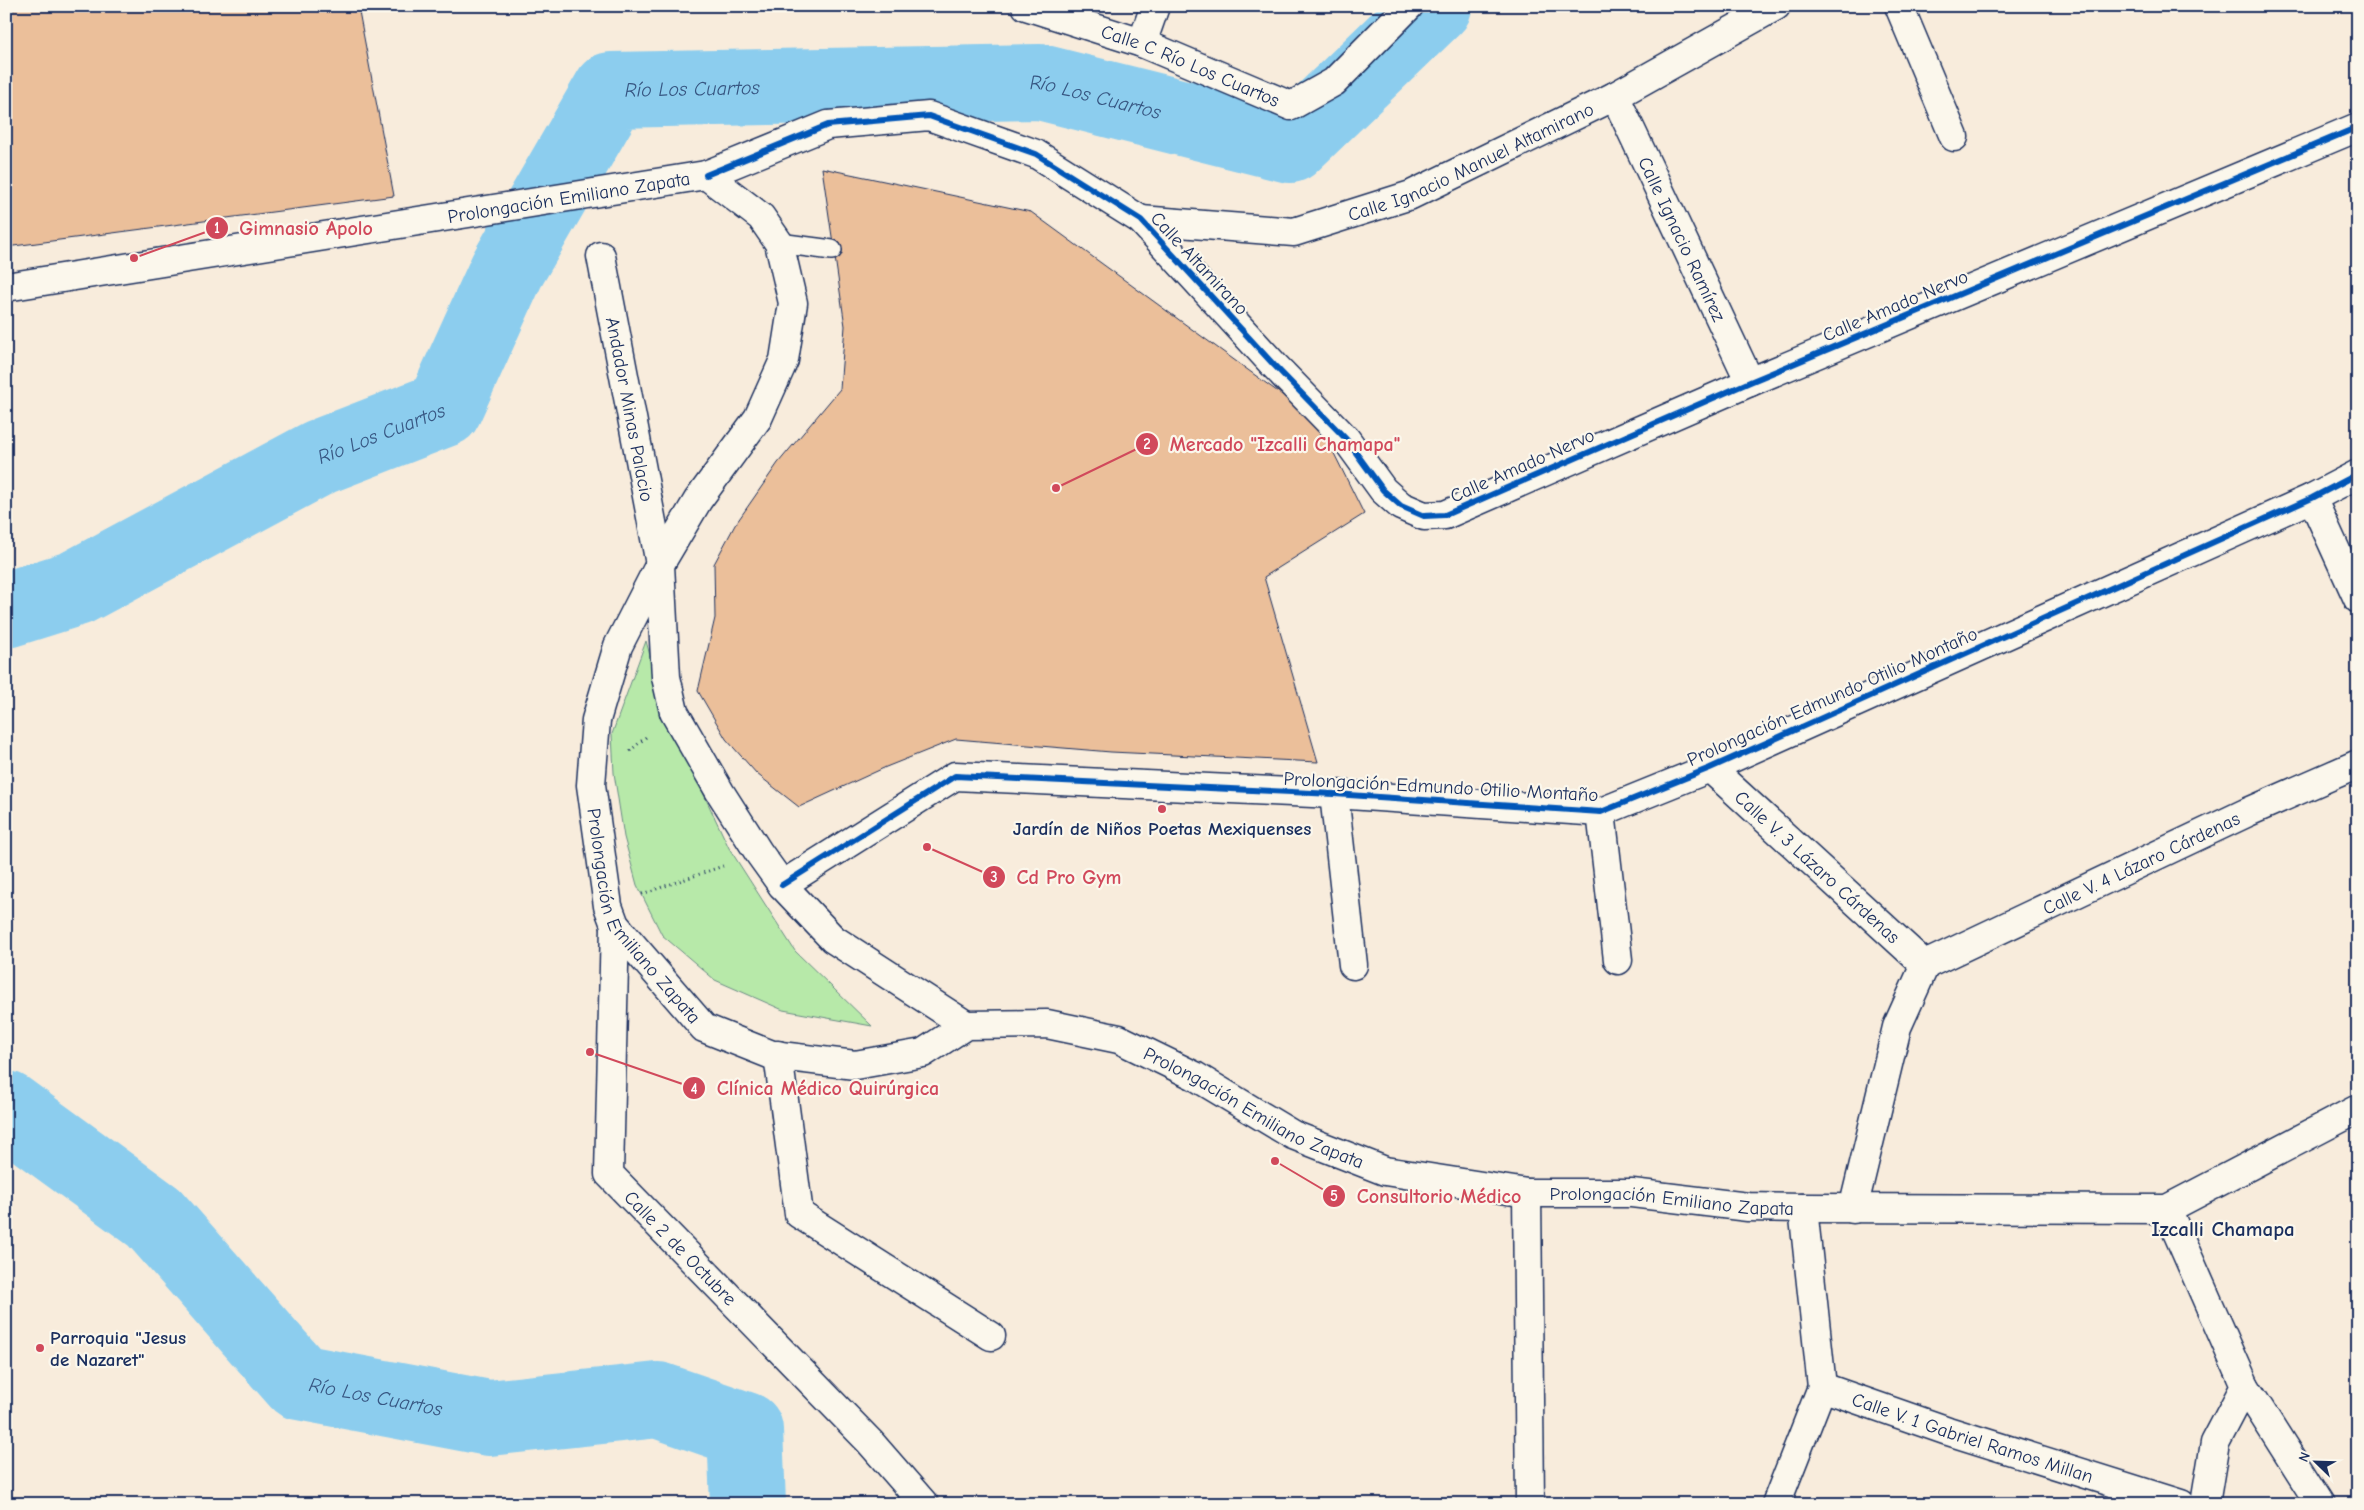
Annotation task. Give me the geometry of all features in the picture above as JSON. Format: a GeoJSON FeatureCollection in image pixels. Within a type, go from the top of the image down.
{"type":"FeatureCollection","features":[{"type":"Feature","properties":{"kind":"street","name":"Calle C Río Los Cuartos"},"geometry":{"type":"LineString","coordinates":[[1026,6],[1142,43],[1291,106],[1334,82],[1409,6]]}},
{"type":"Feature","properties":{"kind":"street"},"geometry":{"type":"LineString","coordinates":[[1142,43],[1155,6]]}},
{"type":"Feature","properties":{"kind":"street","name":"Calle Ignacio Manuel Altamirano"},"geometry":{"type":"LineString","coordinates":[[1140,220],[1294,232],[1411,195],[1615,96],[1776,6]]}},
{"type":"Feature","properties":{"kind":"street"},"geometry":{"type":"LineString","coordinates":[[1899,6],[1954,137]]}},
{"type":"Feature","properties":{"kind":"street","name":"Calle Ignacio Ramírez"},"geometry":{"type":"LineString","coordinates":[[1615,96],[1750,382]]}},
{"type":"Feature","properties":{"kind":"street","name":"Calle Altamirano"},"geometry":{"type":"LineString","coordinates":[[706,175],[828,125],[929,116],[1036,154],[1140,220],[1274,365],[1346,439],[1383,490],[1401,506],[1424,516],[1445,515]]}},
{"type":"Feature","properties":{"kind":"street","name":"Calle Amado Nervo"},"geometry":{"type":"LineString","coordinates":[[1445,515],[1750,382],[2358,127]]}},
{"type":"Feature","properties":{"kind":"street","name":"Prolongación Emiliano Zapata"},"geometry":{"type":"LineString","coordinates":[[6,287],[706,175],[760,217],[779,242],[793,302],[784,360],[758,418],[698,500],[660,564],[618,646],[596,720],[591,786],[612,916],[704,1028],[772,1055],[855,1065],[923,1052],[966,1025],[1047,1024],[1119,1039],[1195,1076],[1293,1135],[1385,1171],[1527,1193],[1632,1193],[1748,1207],[2167,1209],[2358,1109]]}},
{"type":"Feature","properties":{"kind":"street","name":"Andador Minas Palacio"},"geometry":{"type":"LineString","coordinates":[[601,256],[660,564]]}},
{"type":"Feature","properties":{"kind":"street","name":"Prolongación Edmundo Otilio Montaño"},"geometry":{"type":"LineString","coordinates":[[782,885],[955,776],[1334,794],[1601,812],[1710,768],[2312,498],[2358,474]]}},
{"type":"Feature","properties":{"kind":"street"},"geometry":{"type":"LineString","coordinates":[[2312,498],[2358,599]]}},
{"type":"Feature","properties":{"kind":"street"},"geometry":{"type":"LineString","coordinates":[[660,564],[666,677],[674,712],[720,792],[759,853],[782,885],[833,939],[966,1025]]}},
{"type":"Feature","properties":{"kind":"street","name":"Calle V. 4 Lázaro Cárdenas"},"geometry":{"type":"LineString","coordinates":[[1925,965],[2246,813],[2358,764]]}},
{"type":"Feature","properties":{"kind":"street","name":"Calle V. 3 Lázaro Cárdenas"},"geometry":{"type":"LineString","coordinates":[[1710,768],[1925,965]]}},
{"type":"Feature","properties":{"kind":"street"},"geometry":{"type":"LineString","coordinates":[[1334,794],[1353,965]]}},
{"type":"Feature","properties":{"kind":"street"},"geometry":{"type":"LineString","coordinates":[[1601,812],[1618,960]]}},
{"type":"Feature","properties":{"kind":"street","name":"Calle 2 de Octubre"},"geometry":{"type":"LineString","coordinates":[[612,916],[609,1174],[870,1442],[924,1504]]}},
{"type":"Feature","properties":{"kind":"street"},"geometry":{"type":"LineString","coordinates":[[1853,1209],[1897,1027],[1925,965]]}},
{"type":"Feature","properties":{"kind":"street"},"geometry":{"type":"LineString","coordinates":[[778,1055],[799,1214],[991,1336]]}},
{"type":"Feature","properties":{"kind":"street"},"geometry":{"type":"LineString","coordinates":[[1527,1193],[1530,1504]]}},
{"type":"Feature","properties":{"kind":"street"},"geometry":{"type":"LineString","coordinates":[[1776,1504],[1822,1387],[1803,1208]]}},
{"type":"Feature","properties":{"kind":"street"},"geometry":{"type":"LineString","coordinates":[[2167,1209],[2245,1386],[2320,1504]]}},
{"type":"Feature","properties":{"kind":"street"},"geometry":{"type":"LineString","coordinates":[[2205,1504],[2215,1443],[2245,1386]]}},
{"type":"Feature","properties":{"kind":"street","name":"Calle V. 1 Gabriel Ramos Millan"},"geometry":{"type":"LineString","coordinates":[[1822,1387],[1948,1431],[2181,1504]]}},
{"type":"Feature","properties":{"kind":"lane"},"geometry":{"type":"LineString","coordinates":[[779,242],[832,250]]}},
{"type":"Feature","properties":{"kind":"path"},"geometry":{"type":"LineString","coordinates":[[612,916],[759,853]]}},
{"type":"Feature","properties":{"kind":"green space"},"geometry":{"type":"Polygon","coordinates":[[[646,641],[666,714],[729,848],[795,951],[872,1026],[783,1010],[715,980],[662,935],[637,885],[624,837],[614,773],[612,734],[646,641]]]}},
{"type":"Feature","properties":{"kind":"building"},"geometry":{"type":"Polygon","coordinates":[[[17,6],[358,6],[394,196],[6,247],[6,18],[17,6]]]}},
{"type":"Feature","properties":{"kind":"building"},"geometry":{"type":"Polygon","coordinates":[[[822,168],[1031,212],[1318,421],[1364,514],[1264,577],[1318,762],[1111,752],[956,739],[886,767],[799,807],[757,774],[726,739],[698,691],[715,618],[714,564],[735,525],[778,463],[840,389],[845,326],[822,168]]]}},
{"type":"Feature","properties":{"kind":"waterway","name":"Río Los Cuartos"},"geometry":{"type":"LineString","coordinates":[[6,610],[76,588],[320,457],[444,409],[507,270],[611,90],[1040,82],[1290,145],[1434,6]]}},
{"type":"Feature","properties":{"kind":"waterway","name":"Río Los Cuartos"},"geometry":{"type":"LineString","coordinates":[[6,1109],[154,1217],[299,1382],[489,1418],[658,1400],[745,1430],[748,1504]]}},
{"type":"Feature","properties":{"kind":"cycle path"},"geometry":{"type":"LineString","coordinates":[[706,175],[828,125],[929,116],[1036,154],[1141,220],[1274,365],[1346,439],[1383,490],[1401,506],[1424,516],[1445,515],[1750,382],[2358,127]]}},
{"type":"Feature","properties":{"kind":"cycle path"},"geometry":{"type":"LineString","coordinates":[[782,885],[955,776],[1334,794],[1601,812],[1710,768],[2312,498],[2358,474]]}},
{"type":"Feature","properties":{"kind":"place","name":"Gimnasio Apolo"},"geometry":{"type":"Point","coordinates":[134,258]}},
{"type":"Feature","properties":{"kind":"place","name":"Mercado \"Izcalli Chamapa\""},"geometry":{"type":"Point","coordinates":[1056,488]}},
{"type":"Feature","properties":{"kind":"place","name":"Jardín de Niños Poetas Mexiquenses"},"geometry":{"type":"Point","coordinates":[1162,809]}},
{"type":"Feature","properties":{"kind":"place","name":"Cd Pro Gym"},"geometry":{"type":"Point","coordinates":[927,847]}},
{"type":"Feature","properties":{"kind":"place","name":"Clínica Médico Quirúrgica"},"geometry":{"type":"Point","coordinates":[590,1052]}},
{"type":"Feature","properties":{"kind":"place","name":"Consultorio Médico"},"geometry":{"type":"Point","coordinates":[1275,1161]}},
{"type":"Feature","properties":{"kind":"place","name":"Parroquia \"Jesus de Nazaret\""},"geometry":{"type":"Point","coordinates":[40,1348]}},
{"type":"Feature","properties":{"kind":"district","name":"Izcalli Chamapa"},"geometry":{"type":"Point","coordinates":[2223,1229]}}]}
